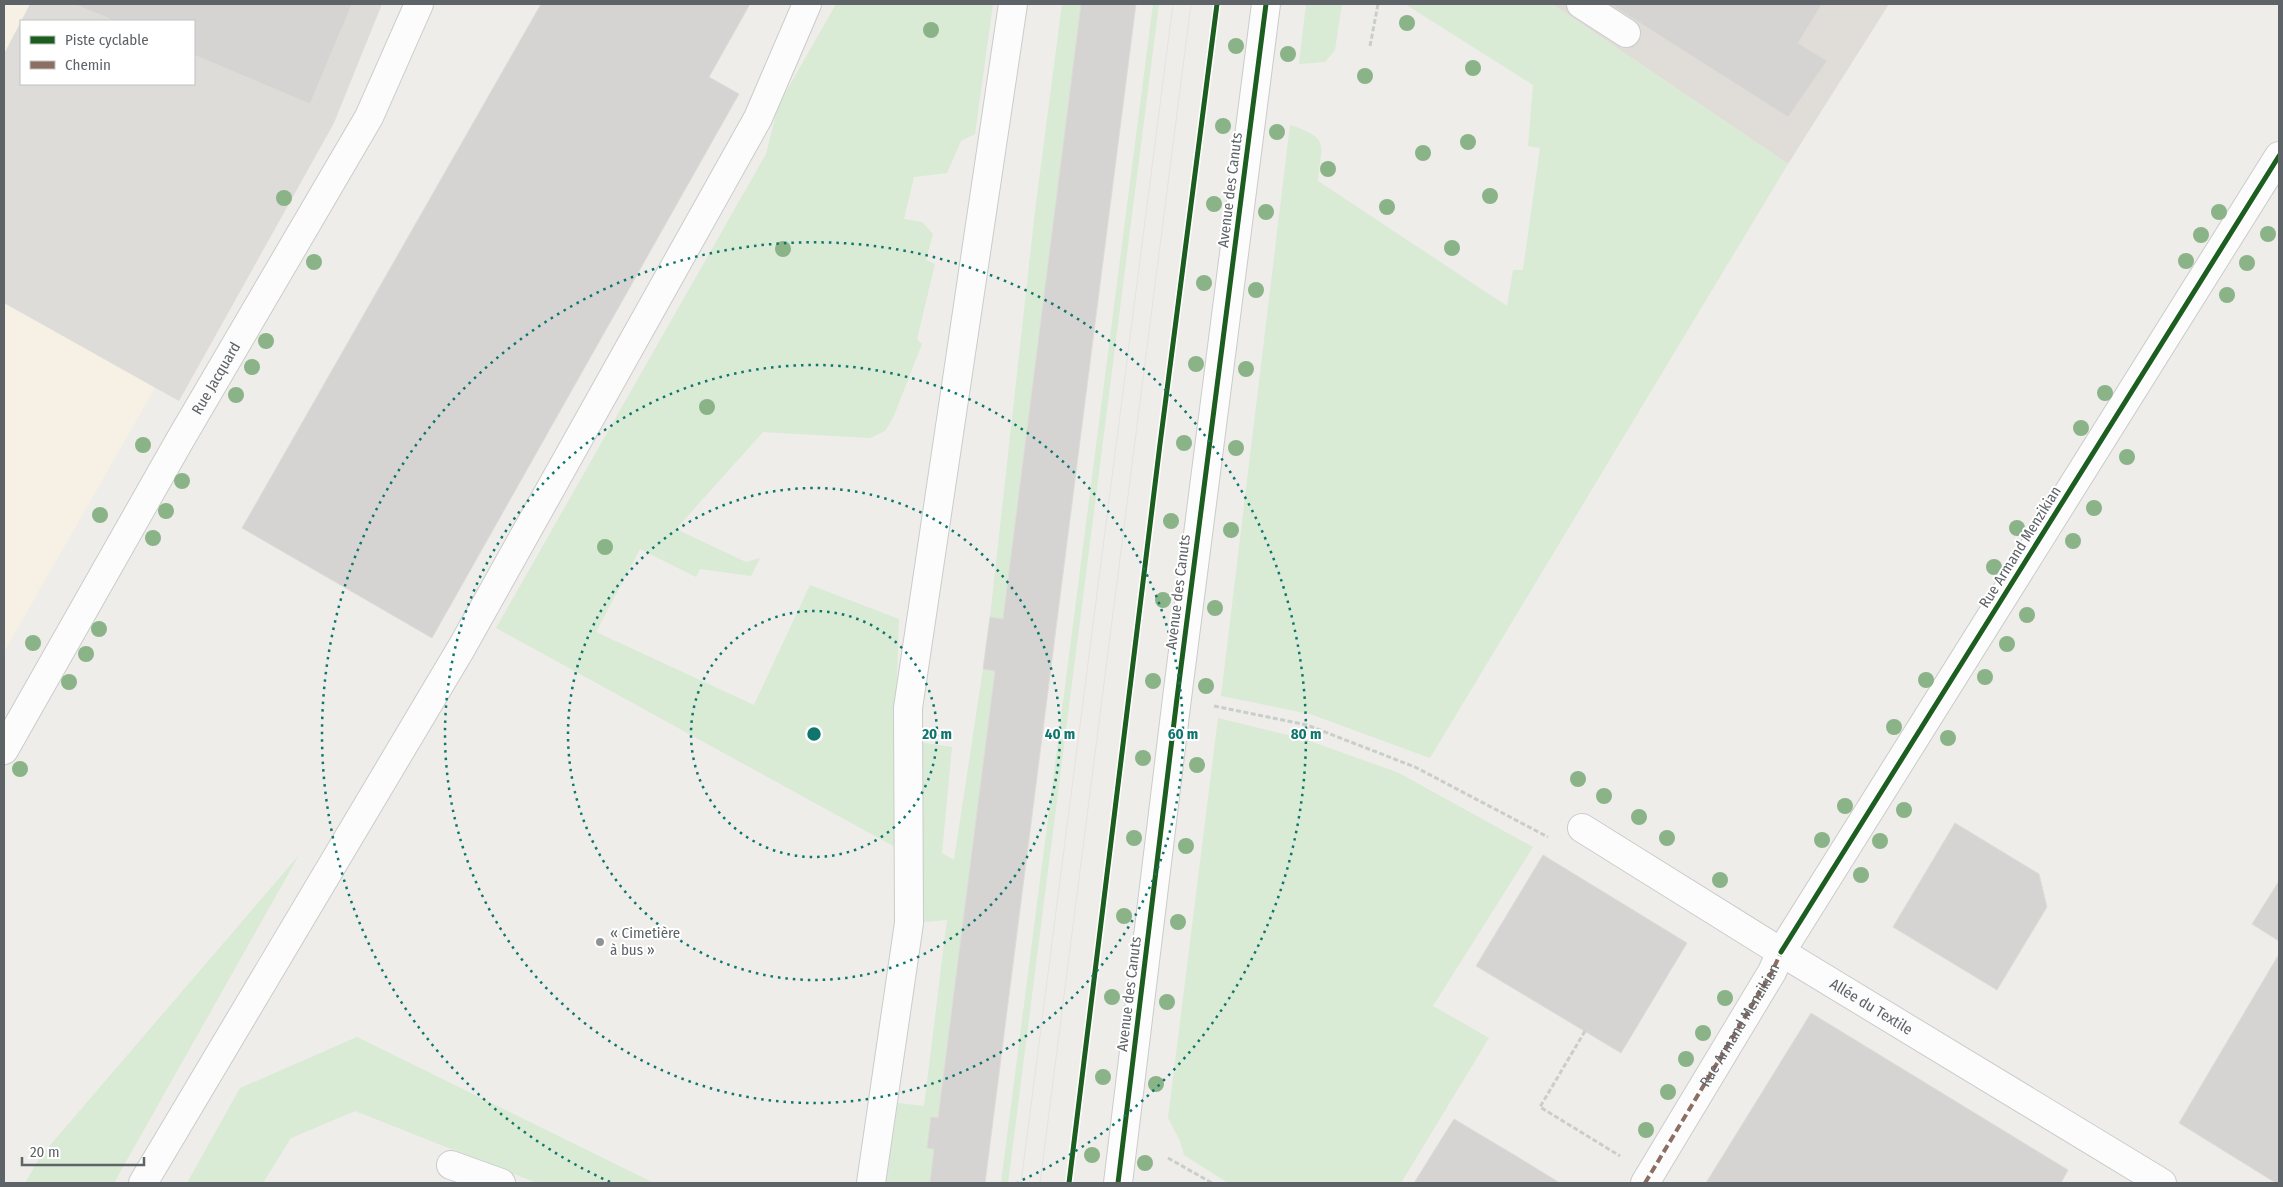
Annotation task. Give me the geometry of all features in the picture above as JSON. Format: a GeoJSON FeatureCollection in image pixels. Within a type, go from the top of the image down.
{"type":"FeatureCollection","features":[{"type":"Feature","properties":{"kind":"street","name":"Rue Jacquard"},"geometry":{"type":"LineString","coordinates":[[4,750],[175,448],[370,117],[419,4]]}},
{"type":"Feature","properties":{"kind":"street"},"geometry":{"type":"LineString","coordinates":[[143,1183],[462,647],[758,118],[807,4]]}},
{"type":"Feature","properties":{"kind":"street"},"geometry":{"type":"LineString","coordinates":[[871,1183],[909,923],[908,708],[1013,4]]}},
{"type":"Feature","properties":{"kind":"street","name":"Avenue des Canuts"},"geometry":{"type":"LineString","coordinates":[[1118,1183],[1266,4]]}},
{"type":"Feature","properties":{"kind":"street"},"geometry":{"type":"LineString","coordinates":[[1581,4],[1626,33]]}},
{"type":"Feature","properties":{"kind":"street","name":"Rue Armand Menzikian"},"geometry":{"type":"LineString","coordinates":[[1648,1179],[1772,972],[1781,952],[2279,156]]}},
{"type":"Feature","properties":{"kind":"street","name":"Allée du Textile"},"geometry":{"type":"LineString","coordinates":[[1582,828],[1781,952],[2162,1183]]}},
{"type":"Feature","properties":{"kind":"street"},"geometry":{"type":"LineString","coordinates":[[452,1165],[501,1183]]}},
{"type":"Feature","properties":{"kind":"path"},"geometry":{"type":"LineString","coordinates":[[1370,46],[1378,4]]}},
{"type":"Feature","properties":{"kind":"path"},"geometry":{"type":"LineString","coordinates":[[1214,706],[1307,726],[1415,767],[1547,837],[1582,828]]}},
{"type":"Feature","properties":{"kind":"path"},"geometry":{"type":"LineString","coordinates":[[1585,1031],[1540,1107],[1648,1179]]}},
{"type":"Feature","properties":{"kind":"path"},"geometry":{"type":"LineString","coordinates":[[1168,1158],[1212,1183]]}},
{"type":"Feature","properties":{"kind":"shaded area"},"geometry":{"type":"Polygon","coordinates":[[[4,4],[30,4],[20,20],[4,54],[4,4]]]}},
{"type":"Feature","properties":{"kind":"shaded area"},"geometry":{"type":"Polygon","coordinates":[[[30,4],[382,4],[334,123],[179,401],[4,303],[4,54],[20,23],[20,85],[195,85],[195,20],[22,20],[30,4]]]}},
{"type":"Feature","properties":{"kind":"shaded area"},"geometry":{"type":"Polygon","coordinates":[[[1552,4],[1889,4],[1788,164],[1552,4]]]}},
{"type":"Feature","properties":{"kind":"shaded area"},"geometry":{"type":"Polygon","coordinates":[[[4,303],[155,388],[4,652],[4,303]]]}},
{"type":"Feature","properties":{"kind":"green space"},"geometry":{"type":"Polygon","coordinates":[[[836,4],[993,4],[975,134],[961,141],[947,173],[914,177],[904,219],[922,222],[933,234],[926,260],[935,264],[917,339],[922,344],[893,418],[885,431],[870,438],[763,432],[676,529],[746,562],[760,558],[751,576],[700,569],[696,577],[640,549],[596,632],[754,705],[810,585],[899,619],[895,734],[898,816],[895,847],[496,628],[766,154],[778,106],[836,4]]]}},
{"type":"Feature","properties":{"kind":"green space"},"geometry":{"type":"Polygon","coordinates":[[[1062,4],[1081,4],[1003,619],[990,617],[1035,211],[1062,4]]]}},
{"type":"Feature","properties":{"kind":"green space"},"geometry":{"type":"Polygon","coordinates":[[[1153,4],[1159,4],[1008,1183],[1001,1183],[1153,4]]]}},
{"type":"Feature","properties":{"kind":"green space"},"geometry":{"type":"Polygon","coordinates":[[[1306,4],[1342,4],[1335,50],[1325,62],[1299,64],[1306,4]]]}},
{"type":"Feature","properties":{"kind":"green space"},"geometry":{"type":"Polygon","coordinates":[[[1405,4],[1552,4],[1788,164],[1430,758],[1310,714],[1221,696],[1290,125],[1312,134],[1318,139],[1321,150],[1318,181],[1507,306],[1513,270],[1523,270],[1540,148],[1528,146],[1533,85],[1405,4]]]}},
{"type":"Feature","properties":{"kind":"green space"},"geometry":{"type":"Polygon","coordinates":[[[983,669],[995,671],[938,1118],[931,1117],[934,1149],[930,1183],[886,1183],[898,1103],[924,1106],[947,920],[924,922],[919,742],[952,747],[942,853],[954,860],[983,669]]]}},
{"type":"Feature","properties":{"kind":"green space"},"geometry":{"type":"Polygon","coordinates":[[[1218,718],[1304,739],[1399,773],[1533,847],[1433,1006],[1489,1038],[1401,1183],[1228,1183],[1184,1155],[1180,1141],[1168,1118],[1218,718]]]}},
{"type":"Feature","properties":{"kind":"green space"},"geometry":{"type":"Polygon","coordinates":[[[299,855],[114,1183],[25,1183],[40,1157],[299,855]]]}},
{"type":"Feature","properties":{"kind":"green space"},"geometry":{"type":"Polygon","coordinates":[[[357,1037],[654,1183],[537,1183],[355,1111],[291,1138],[263,1183],[187,1183],[240,1088],[357,1037]]]}},
{"type":"Feature","properties":{"kind":"building"},"geometry":{"type":"Polygon","coordinates":[[[74,4],[352,4],[310,104],[195,55],[195,20],[113,20],[74,4]]]}},
{"type":"Feature","properties":{"kind":"building"},"geometry":{"type":"Polygon","coordinates":[[[541,4],[750,4],[709,77],[739,94],[432,638],[242,528],[541,4]]]}},
{"type":"Feature","properties":{"kind":"building"},"geometry":{"type":"Polygon","coordinates":[[[1081,4],[1136,4],[985,1183],[930,1183],[934,1149],[927,1148],[931,1117],[938,1118],[995,671],[983,669],[990,617],[1003,619],[1081,4]]]}},
{"type":"Feature","properties":{"kind":"building"},"geometry":{"type":"Polygon","coordinates":[[[1610,4],[1822,4],[1798,43],[1827,61],[1788,117],[1610,4]]]}},
{"type":"Feature","properties":{"kind":"building"},"geometry":{"type":"Polygon","coordinates":[[[1955,823],[2039,874],[2047,907],[1997,990],[1893,927],[1955,823]]]}},
{"type":"Feature","properties":{"kind":"building"},"geometry":{"type":"Polygon","coordinates":[[[1543,855],[1687,943],[1621,1053],[1476,966],[1543,855]]]}},
{"type":"Feature","properties":{"kind":"building"},"geometry":{"type":"Polygon","coordinates":[[[2279,881],[2279,941],[2252,924],[2279,881]]]}},
{"type":"Feature","properties":{"kind":"building"},"geometry":{"type":"Polygon","coordinates":[[[2279,954],[2279,1183],[2276,1183],[2179,1123],[2279,954]]]}},
{"type":"Feature","properties":{"kind":"building"},"geometry":{"type":"Polygon","coordinates":[[[1811,1013],[2068,1170],[2061,1183],[1706,1183],[1811,1013]]]}},
{"type":"Feature","properties":{"kind":"building"},"geometry":{"type":"Polygon","coordinates":[[[1454,1119],[1516,1156],[1560,1183],[1414,1183],[1454,1119]]]}},
{"type":"Feature","properties":{"kind":"tram line"},"geometry":{"type":"LineString","coordinates":[[1021,1183],[1173,4]]}},
{"type":"Feature","properties":{"kind":"tram line"},"geometry":{"type":"LineString","coordinates":[[1040,1183],[1191,4]]}},
{"type":"Feature","properties":{"kind":"marked path"},"geometry":{"type":"LineString","coordinates":[[1645,1183],[1772,972],[1781,952]]}},
{"type":"Feature","properties":{"kind":"cycle path"},"geometry":{"type":"LineString","coordinates":[[1069,1183],[1160,444],[1217,4]]}},
{"type":"Feature","properties":{"kind":"cycle path"},"geometry":{"type":"LineString","coordinates":[[1118,1183],[1177,698],[1266,4]]}},
{"type":"Feature","properties":{"kind":"cycle path"},"geometry":{"type":"LineString","coordinates":[[1781,952],[2279,156]]}},
{"type":"Feature","properties":{"kind":"place","name":"« Cimetière à bus »"},"geometry":{"type":"Point","coordinates":[600,942]}}]}
